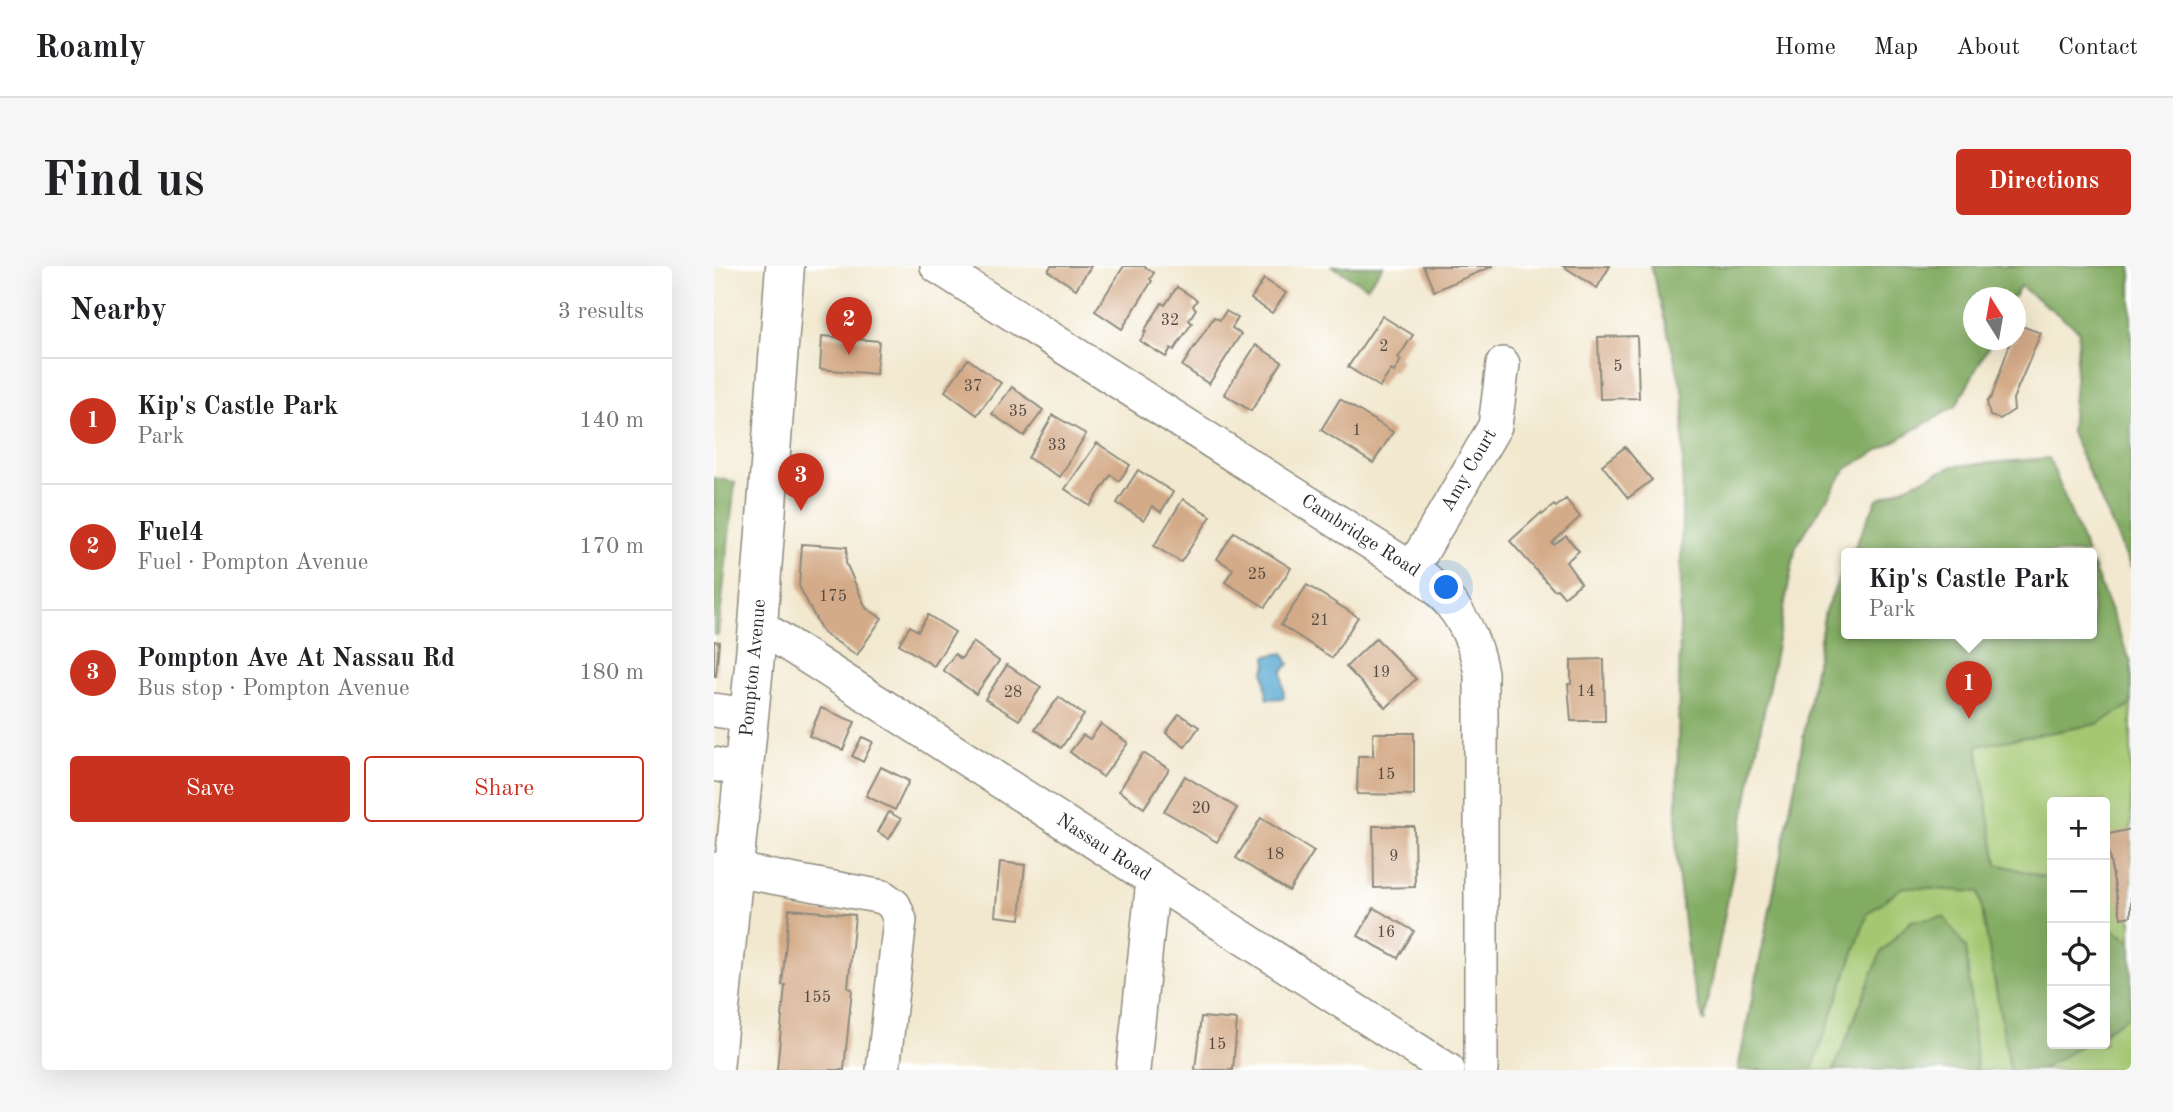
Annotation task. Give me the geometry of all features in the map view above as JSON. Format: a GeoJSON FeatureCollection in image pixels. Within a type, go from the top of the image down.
{"type":"FeatureCollection","features":[{"type":"Feature","properties":{"kind":"main road","name":"Pompton Avenue"},"geometry":{"type":"LineString","coordinates":[[714,1070],[732,713],[758,625],[785,266]]}},
{"type":"Feature","properties":{"kind":"street","name":"Cambridge Road"},"geometry":{"type":"LineString","coordinates":[[937,266],[1412,569],[1454,606],[1472,639],[1481,673],[1481,1070]]}},
{"type":"Feature","properties":{"kind":"street","name":"Amy Court"},"geometry":{"type":"LineString","coordinates":[[1412,569],[1494,426],[1503,364]]}},
{"type":"Feature","properties":{"kind":"street","name":"Nassau Road"},"geometry":{"type":"LineString","coordinates":[[758,625],[1448,1070]]}},
{"type":"Feature","properties":{"kind":"street"},"geometry":{"type":"LineString","coordinates":[[724,869],[883,897],[894,905],[900,920],[883,1070]]}},
{"type":"Feature","properties":{"kind":"street"},"geometry":{"type":"LineString","coordinates":[[1133,1070],[1153,880]]}},
{"type":"Feature","properties":{"kind":"green space"},"geometry":{"type":"Polygon","coordinates":[[[1332,266],[1383,266],[1367,287],[1332,266]]]}},
{"type":"Feature","properties":{"kind":"green space"},"geometry":{"type":"Polygon","coordinates":[[[1651,266],[2131,266],[2131,568],[2071,432],[2079,330],[2026,290],[2026,287],[2020,286],[1963,287],[1963,350],[1987,350],[1956,406],[1846,469],[1796,546],[1704,1022],[1690,974],[1676,855],[1684,396],[1651,266]]]}},
{"type":"Feature","properties":{"kind":"green space"},"geometry":{"type":"Polygon","coordinates":[[[2049,458],[2085,548],[1854,548],[1877,499],[1953,466],[2049,458]]]}},
{"type":"Feature","properties":{"kind":"green space"},"geometry":{"type":"Polygon","coordinates":[[[714,478],[735,482],[718,635],[714,635],[714,478]]]}},
{"type":"Feature","properties":{"kind":"green space"},"geometry":{"type":"Polygon","coordinates":[[[1841,575],[1841,639],[2097,639],[2097,577],[2131,663],[2131,1070],[1738,1070],[1797,775],[1825,611],[1841,575]]]}},
{"type":"Feature","properties":{"kind":"green space"},"geometry":{"type":"Polygon","coordinates":[[[1841,575],[1841,639],[2097,639],[2097,577],[2131,663],[2131,705],[2097,724],[1977,746],[1997,864],[2047,878],[2047,1049],[2076,1049],[2041,1070],[2010,1070],[1979,892],[1903,887],[1868,913],[1812,1070],[1738,1070],[1797,775],[1825,611],[1841,575]]]}},
{"type":"Feature","properties":{"kind":"green space"},"geometry":{"type":"Polygon","coordinates":[[[1944,917],[1966,948],[1977,1070],[1834,1070],[1881,952],[1911,921],[1944,917]]]}},
{"type":"Feature","properties":{"kind":"green space"},"geometry":{"type":"Polygon","coordinates":[[[2110,930],[2131,940],[2131,1015],[2110,1028],[2110,930]]]}},
{"type":"Feature","properties":{"kind":"water"},"geometry":{"type":"Polygon","coordinates":[[[1283,653],[1289,664],[1282,671],[1284,698],[1267,699],[1264,670],[1267,665],[1266,656],[1283,653]]]}},
{"type":"Feature","properties":{"kind":"building"},"geometry":{"type":"Polygon","coordinates":[[[1051,266],[1091,266],[1076,289],[1048,271],[1051,266]]]}},
{"type":"Feature","properties":{"kind":"building"},"geometry":{"type":"Polygon","coordinates":[[[1124,266],[1144,266],[1154,273],[1150,279],[1152,281],[1122,329],[1095,311],[1124,266]]]}},
{"type":"Feature","properties":{"kind":"building"},"geometry":{"type":"Polygon","coordinates":[[[1423,266],[1493,266],[1434,291],[1423,266]]]}},
{"type":"Feature","properties":{"kind":"building"},"geometry":{"type":"Polygon","coordinates":[[[1563,266],[1610,266],[1597,288],[1563,266]]]}},
{"type":"Feature","properties":{"kind":"building"},"geometry":{"type":"Polygon","coordinates":[[[1264,279],[1286,293],[1272,313],[1251,299],[1264,279]]]}},
{"type":"Feature","properties":{"kind":"building"},"geometry":{"type":"Polygon","coordinates":[[[1177,287],[1197,300],[1193,306],[1196,309],[1189,320],[1192,323],[1174,350],[1171,348],[1166,357],[1140,341],[1162,303],[1165,305],[1177,287]]]}},
{"type":"Feature","properties":{"kind":"building"},"geometry":{"type":"Polygon","coordinates":[[[1226,311],[1238,318],[1232,328],[1241,334],[1209,384],[1182,366],[1214,317],[1220,320],[1226,311]]]}},
{"type":"Feature","properties":{"kind":"building"},"geometry":{"type":"Polygon","coordinates":[[[1382,316],[1413,335],[1398,358],[1401,360],[1394,372],[1391,370],[1380,387],[1348,367],[1382,316]]]}},
{"type":"Feature","properties":{"kind":"building"},"geometry":{"type":"Polygon","coordinates":[[[2026,328],[2041,333],[2013,399],[2014,410],[2000,419],[1990,416],[1987,402],[1992,396],[2008,350],[2026,350],[2026,328]]]}},
{"type":"Feature","properties":{"kind":"building"},"geometry":{"type":"Polygon","coordinates":[[[822,336],[879,341],[876,374],[820,369],[822,336]]]}},
{"type":"Feature","properties":{"kind":"building"},"geometry":{"type":"Polygon","coordinates":[[[1637,336],[1639,398],[1600,399],[1598,337],[1637,336]]]}},
{"type":"Feature","properties":{"kind":"building"},"geometry":{"type":"Polygon","coordinates":[[[1256,345],[1282,362],[1251,411],[1224,394],[1256,345]]]}},
{"type":"Feature","properties":{"kind":"building"},"geometry":{"type":"Polygon","coordinates":[[[968,359],[1001,383],[977,415],[945,391],[968,359]]]}},
{"type":"Feature","properties":{"kind":"building"},"geometry":{"type":"Polygon","coordinates":[[[1012,387],[1043,410],[1024,436],[992,414],[1012,387]]]}},
{"type":"Feature","properties":{"kind":"building"},"geometry":{"type":"Polygon","coordinates":[[[1340,399],[1393,432],[1373,463],[1321,430],[1340,399]]]}},
{"type":"Feature","properties":{"kind":"building"},"geometry":{"type":"Polygon","coordinates":[[[1053,415],[1086,434],[1060,477],[1028,458],[1053,415]]]}},
{"type":"Feature","properties":{"kind":"building"},"geometry":{"type":"Polygon","coordinates":[[[1097,443],[1130,465],[1119,481],[1111,475],[1090,506],[1065,489],[1097,443]]]}},
{"type":"Feature","properties":{"kind":"building"},"geometry":{"type":"Polygon","coordinates":[[[1625,447],[1652,480],[1628,498],[1602,465],[1625,447]]]}},
{"type":"Feature","properties":{"kind":"building"},"geometry":{"type":"Polygon","coordinates":[[[1138,470],[1173,492],[1161,512],[1152,506],[1144,520],[1117,503],[1138,470]]]}},
{"type":"Feature","properties":{"kind":"building"},"geometry":{"type":"Polygon","coordinates":[[[1183,499],[1211,516],[1181,562],[1154,546],[1183,499]]]}},
{"type":"Feature","properties":{"kind":"building"},"geometry":{"type":"Polygon","coordinates":[[[1566,499],[1580,517],[1552,543],[1554,545],[1566,536],[1579,551],[1566,562],[1581,583],[1564,597],[1557,589],[1554,590],[1510,541],[1541,513],[1542,515],[1566,499]]]}},
{"type":"Feature","properties":{"kind":"building"},"geometry":{"type":"Polygon","coordinates":[[[1234,532],[1291,568],[1265,607],[1225,582],[1233,569],[1217,559],[1234,532]]]}},
{"type":"Feature","properties":{"kind":"building"},"geometry":{"type":"Polygon","coordinates":[[[802,544],[847,547],[846,563],[866,608],[882,618],[857,655],[823,633],[799,586],[802,544]]]}},
{"type":"Feature","properties":{"kind":"building"},"geometry":{"type":"Polygon","coordinates":[[[1307,585],[1358,617],[1332,658],[1281,625],[1307,585]]]}},
{"type":"Feature","properties":{"kind":"building"},"geometry":{"type":"Polygon","coordinates":[[[928,615],[955,632],[934,666],[899,644],[910,626],[918,631],[928,615]]]}},
{"type":"Feature","properties":{"kind":"building"},"geometry":{"type":"Polygon","coordinates":[[[1376,638],[1416,679],[1386,708],[1346,667],[1376,638]]]}},
{"type":"Feature","properties":{"kind":"building"},"geometry":{"type":"Polygon","coordinates":[[[714,641],[719,642],[716,676],[714,676],[714,641]]]}},
{"type":"Feature","properties":{"kind":"building"},"geometry":{"type":"Polygon","coordinates":[[[973,642],[999,661],[976,694],[943,670],[955,654],[961,659],[973,642]]]}},
{"type":"Feature","properties":{"kind":"building"},"geometry":{"type":"Polygon","coordinates":[[[1604,659],[1605,721],[1571,721],[1568,684],[1571,684],[1571,660],[1604,659]]]}},
{"type":"Feature","properties":{"kind":"building"},"geometry":{"type":"Polygon","coordinates":[[[1007,665],[1041,687],[1019,720],[985,699],[1007,665]]]}},
{"type":"Feature","properties":{"kind":"building"},"geometry":{"type":"Polygon","coordinates":[[[1059,697],[1084,715],[1061,748],[1035,729],[1059,697]]]}},
{"type":"Feature","properties":{"kind":"building"},"geometry":{"type":"Polygon","coordinates":[[[821,708],[855,722],[843,750],[809,736],[821,708]]]}},
{"type":"Feature","properties":{"kind":"building"},"geometry":{"type":"Polygon","coordinates":[[[1179,714],[1199,727],[1185,747],[1166,733],[1179,714]]]}},
{"type":"Feature","properties":{"kind":"building"},"geometry":{"type":"Polygon","coordinates":[[[1101,724],[1128,743],[1103,777],[1070,752],[1083,735],[1090,739],[1101,724]]]}},
{"type":"Feature","properties":{"kind":"building"},"geometry":{"type":"Polygon","coordinates":[[[1373,733],[1414,733],[1414,795],[1357,794],[1358,756],[1373,756],[1373,733]]]}},
{"type":"Feature","properties":{"kind":"building"},"geometry":{"type":"Polygon","coordinates":[[[862,737],[873,742],[863,762],[852,756],[862,737]]]}},
{"type":"Feature","properties":{"kind":"building"},"geometry":{"type":"Polygon","coordinates":[[[1143,753],[1169,769],[1144,808],[1119,791],[1143,753]]]}},
{"type":"Feature","properties":{"kind":"building"},"geometry":{"type":"Polygon","coordinates":[[[881,767],[909,781],[895,810],[866,796],[881,767]]]}},
{"type":"Feature","properties":{"kind":"building"},"geometry":{"type":"Polygon","coordinates":[[[1185,776],[1237,808],[1217,842],[1164,811],[1185,776]]]}},
{"type":"Feature","properties":{"kind":"building"},"geometry":{"type":"Polygon","coordinates":[[[889,812],[901,819],[889,839],[878,832],[889,812]]]}},
{"type":"Feature","properties":{"kind":"building"},"geometry":{"type":"Polygon","coordinates":[[[1261,818],[1314,851],[1289,891],[1236,858],[1261,818]]]}},
{"type":"Feature","properties":{"kind":"building"},"geometry":{"type":"Polygon","coordinates":[[[1373,826],[1414,826],[1415,887],[1374,888],[1373,826]]]}},
{"type":"Feature","properties":{"kind":"building"},"geometry":{"type":"Polygon","coordinates":[[[2131,829],[2131,916],[2121,918],[2110,861],[2110,834],[2131,829]]]}},
{"type":"Feature","properties":{"kind":"building"},"geometry":{"type":"Polygon","coordinates":[[[1000,862],[1025,865],[1020,919],[995,916],[1000,862]]]}},
{"type":"Feature","properties":{"kind":"building"},"geometry":{"type":"Polygon","coordinates":[[[1374,908],[1414,931],[1398,958],[1358,936],[1374,908]]]}},
{"type":"Feature","properties":{"kind":"building"},"geometry":{"type":"Polygon","coordinates":[[[789,909],[855,915],[848,988],[852,989],[844,1070],[777,1070],[789,909]]]}},
{"type":"Feature","properties":{"kind":"building"},"geometry":{"type":"Polygon","coordinates":[[[1201,1017],[1237,1020],[1233,1070],[1195,1070],[1201,1017]]]}},
{"type":"Feature","properties":{"kind":"place","name":"Fuel4"},"geometry":{"type":"Point","coordinates":[849,355]}},
{"type":"Feature","properties":{"kind":"place","name":"Pompton Ave At Nassau Rd"},"geometry":{"type":"Point","coordinates":[801,511]}},
{"type":"Feature","properties":{"kind":"place","name":"Kip's Castle Park"},"geometry":{"type":"Point","coordinates":[1969,719]}}]}
